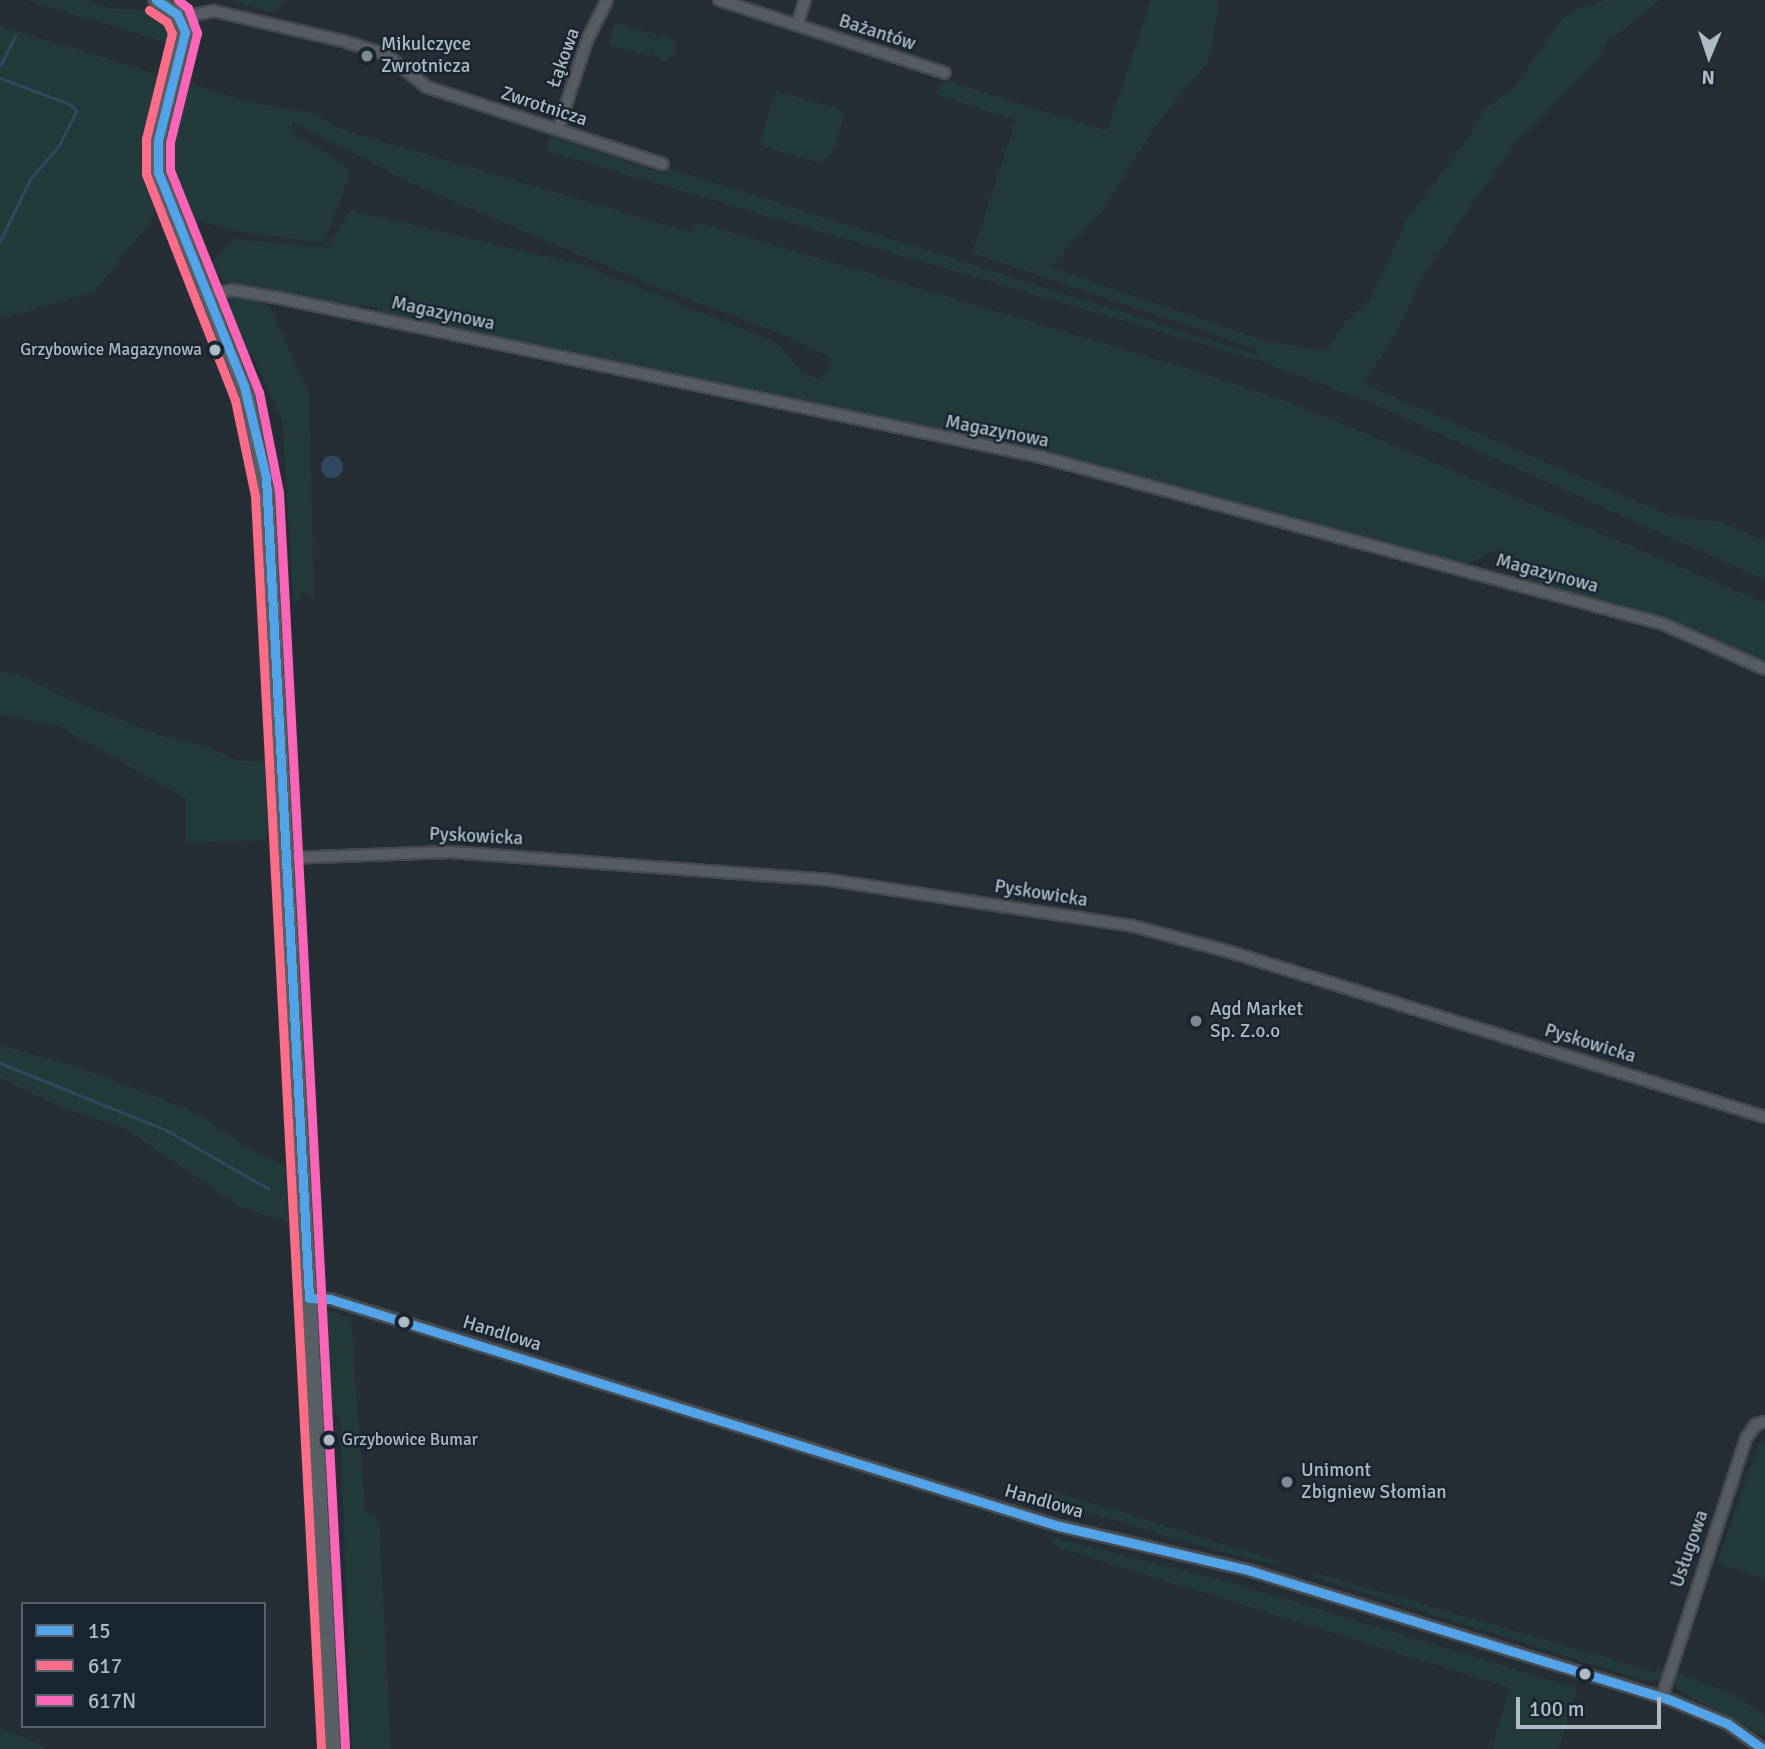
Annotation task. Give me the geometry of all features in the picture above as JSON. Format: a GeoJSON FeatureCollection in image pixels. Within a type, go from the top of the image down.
{"type":"FeatureCollection","features":[{"type":"Feature","properties":{"kind":"main road"},"geometry":{"type":"LineString","coordinates":[[156,0],[180,18],[185,40],[158,140],[157,165],[244,386],[264,464],[333,1749]]}},
{"type":"Feature","properties":{"kind":"street","name":"Łąkowa"},"geometry":{"type":"LineString","coordinates":[[558,129],[588,38],[607,0]]}},
{"type":"Feature","properties":{"kind":"street","name":"Bażantów"},"geometry":{"type":"LineString","coordinates":[[719,0],[945,73]]}},
{"type":"Feature","properties":{"kind":"street"},"geometry":{"type":"LineString","coordinates":[[797,25],[805,0]]}},
{"type":"Feature","properties":{"kind":"street","name":"Zwrotnicza"},"geometry":{"type":"LineString","coordinates":[[180,18],[214,11],[340,40],[385,54],[427,87],[663,164]]}},
{"type":"Feature","properties":{"kind":"street","name":"Magazynowa"},"geometry":{"type":"LineString","coordinates":[[207,295],[232,290],[274,297],[1041,457],[1663,624],[1765,669]]}},
{"type":"Feature","properties":{"kind":"street","name":"Pyskowicka"},"geometry":{"type":"LineString","coordinates":[[286,858],[450,852],[829,880],[1133,926],[1209,945],[1765,1117]]}},
{"type":"Feature","properties":{"kind":"street","name":"Handlowa"},"geometry":{"type":"LineString","coordinates":[[309,1298],[330,1299],[1047,1522],[1238,1567],[1662,1697],[1728,1724],[1763,1749]]}},
{"type":"Feature","properties":{"kind":"street","name":"Usługowa"},"geometry":{"type":"LineString","coordinates":[[1662,1697],[1746,1438],[1756,1424],[1765,1422]]}},
{"type":"Feature","properties":{"kind":"green space"},"geometry":{"type":"Polygon","coordinates":[[[26,0],[87,0],[114,9],[148,10],[165,21],[171,44],[26,0]]]}},
{"type":"Feature","properties":{"kind":"green space"},"geometry":{"type":"Polygon","coordinates":[[[229,0],[285,0],[274,13],[229,0]]]}},
{"type":"Feature","properties":{"kind":"green space"},"geometry":{"type":"Polygon","coordinates":[[[1151,0],[1219,0],[1210,59],[1154,128],[1104,209],[1050,267],[1266,341],[1326,351],[1346,322],[1370,299],[1406,221],[1468,139],[1483,110],[1512,90],[1559,22],[1577,9],[1607,0],[1660,0],[1607,43],[1601,57],[1512,147],[1426,271],[1396,334],[1364,384],[1671,516],[1721,522],[1765,541],[1765,580],[1369,402],[1263,362],[546,151],[550,136],[665,174],[669,168],[1259,356],[1256,349],[972,253],[1016,120],[936,94],[945,80],[1107,131],[1151,0]]]}},
{"type":"Feature","properties":{"kind":"green space"},"geometry":{"type":"Polygon","coordinates":[[[615,23],[657,34],[651,56],[609,45],[615,23]]]}},
{"type":"Feature","properties":{"kind":"green space"},"geometry":{"type":"Polygon","coordinates":[[[0,26],[158,74],[140,156],[155,216],[94,292],[0,319],[0,26]]]}},
{"type":"Feature","properties":{"kind":"green space"},"geometry":{"type":"Polygon","coordinates":[[[664,36],[672,40],[676,48],[672,56],[664,60],[656,56],[652,48],[656,40],[664,36]]]}},
{"type":"Feature","properties":{"kind":"green space"},"geometry":{"type":"Polygon","coordinates":[[[187,82],[249,102],[312,113],[341,129],[693,233],[697,222],[1180,366],[1305,408],[1765,603],[1765,662],[1638,610],[1528,580],[1520,560],[1490,552],[1467,565],[991,441],[380,314],[376,308],[362,305],[351,308],[222,281],[213,261],[235,239],[327,248],[350,210],[583,265],[776,342],[803,373],[819,379],[828,370],[830,357],[787,336],[658,288],[415,185],[291,121],[295,134],[344,164],[350,175],[324,243],[229,230],[189,218],[171,157],[187,82]]]}},
{"type":"Feature","properties":{"kind":"green space"},"geometry":{"type":"Polygon","coordinates":[[[775,91],[840,109],[844,117],[834,149],[822,164],[759,145],[775,91]]]}},
{"type":"Feature","properties":{"kind":"green space"},"geometry":{"type":"Polygon","coordinates":[[[231,297],[265,303],[272,311],[309,393],[314,601],[305,588],[294,606],[282,421],[253,356],[246,353],[227,314],[231,297]]]}},
{"type":"Feature","properties":{"kind":"green space"},"geometry":{"type":"Polygon","coordinates":[[[0,671],[21,675],[68,699],[165,737],[207,746],[236,760],[265,763],[267,840],[186,843],[186,799],[59,726],[0,715],[0,671]]]}},
{"type":"Feature","properties":{"kind":"green space"},"geometry":{"type":"Polygon","coordinates":[[[0,1045],[78,1067],[193,1111],[259,1155],[285,1165],[288,1222],[240,1207],[126,1129],[67,1110],[0,1078],[0,1045]]]}},
{"type":"Feature","properties":{"kind":"green space"},"geometry":{"type":"Polygon","coordinates":[[[328,1311],[351,1318],[365,1511],[379,1520],[391,1749],[352,1749],[340,1420],[322,1402],[320,1318],[328,1311]]]}},
{"type":"Feature","properties":{"kind":"green space"},"geometry":{"type":"Polygon","coordinates":[[[1765,1441],[1765,1579],[1717,1563],[1759,1444],[1765,1441]]]}},
{"type":"Feature","properties":{"kind":"green space"},"geometry":{"type":"Polygon","coordinates":[[[1050,1490],[1281,1562],[1276,1565],[1208,1548],[1045,1500],[1050,1490]]]}},
{"type":"Feature","properties":{"kind":"green space"},"geometry":{"type":"Polygon","coordinates":[[[1055,1538],[1240,1585],[1577,1688],[1559,1749],[1492,1749],[1510,1688],[1053,1546],[1055,1538]]]}},
{"type":"Feature","properties":{"kind":"green space"},"geometry":{"type":"Polygon","coordinates":[[[1314,1572],[1655,1672],[1658,1667],[1665,1670],[1658,1680],[1646,1681],[1313,1577],[1314,1572]]]}},
{"type":"Feature","properties":{"kind":"green space"},"geometry":{"type":"Polygon","coordinates":[[[1676,1673],[1736,1694],[1765,1717],[1765,1737],[1678,1690],[1673,1681],[1676,1673]]]}},
{"type":"Feature","properties":{"kind":"green space"},"geometry":{"type":"Polygon","coordinates":[[[0,1728],[23,1736],[48,1749],[0,1749],[0,1728]]]}},
{"type":"Feature","properties":{"kind":"water"},"geometry":{"type":"Polygon","coordinates":[[[332,456],[340,459],[343,467],[340,475],[332,478],[324,475],[321,467],[324,459],[332,456]]]}},
{"type":"Feature","properties":{"kind":"waterway"},"geometry":{"type":"LineString","coordinates":[[0,66],[15,37]]}},
{"type":"Feature","properties":{"kind":"waterway"},"geometry":{"type":"LineString","coordinates":[[0,78],[70,104],[77,111],[60,145],[31,179],[0,242]]}},
{"type":"Feature","properties":{"kind":"waterway"},"geometry":{"type":"LineString","coordinates":[[0,1063],[168,1131],[269,1189]]}},
{"type":"Feature","properties":{"kind":"transit line","name":"15"},"geometry":{"type":"LineString","coordinates":[[156,0],[177,14],[185,32],[158,140],[158,172],[244,386],[266,477],[309,1298]]}},
{"type":"Feature","properties":{"kind":"transit line","name":"617N"},"geometry":{"type":"LineString","coordinates":[[178,0],[188,8],[197,33],[170,142],[170,170],[259,392],[279,492],[345,1748]]}},
{"type":"Feature","properties":{"kind":"transit line","name":"617"},"geometry":{"type":"LineString","coordinates":[[149,10],[167,22],[172,33],[146,139],[146,174],[235,400],[255,496],[321,1749]]}},
{"type":"Feature","properties":{"kind":"transit line","name":"15"},"geometry":{"type":"LineString","coordinates":[[309,1298],[330,1299],[1059,1526],[1248,1570],[1668,1699],[1728,1724],[1763,1749]]}},
{"type":"Feature","properties":{"kind":"place","name":"Mikulczyce Zwrotnicza"},"geometry":{"type":"Point","coordinates":[367,56]}},
{"type":"Feature","properties":{"kind":"place","name":"Grzybowice Magazynowa"},"geometry":{"type":"Point","coordinates":[215,350]}},
{"type":"Feature","properties":{"kind":"place","name":"Agd Market Sp. Z.o.o"},"geometry":{"type":"Point","coordinates":[1196,1021]}},
{"type":"Feature","properties":{"kind":"place","name":"Grzybowice Bumar"},"geometry":{"type":"Point","coordinates":[329,1440]}},
{"type":"Feature","properties":{"kind":"place","name":"Unimont Zbigniew Słomian"},"geometry":{"type":"Point","coordinates":[1287,1482]}}]}
